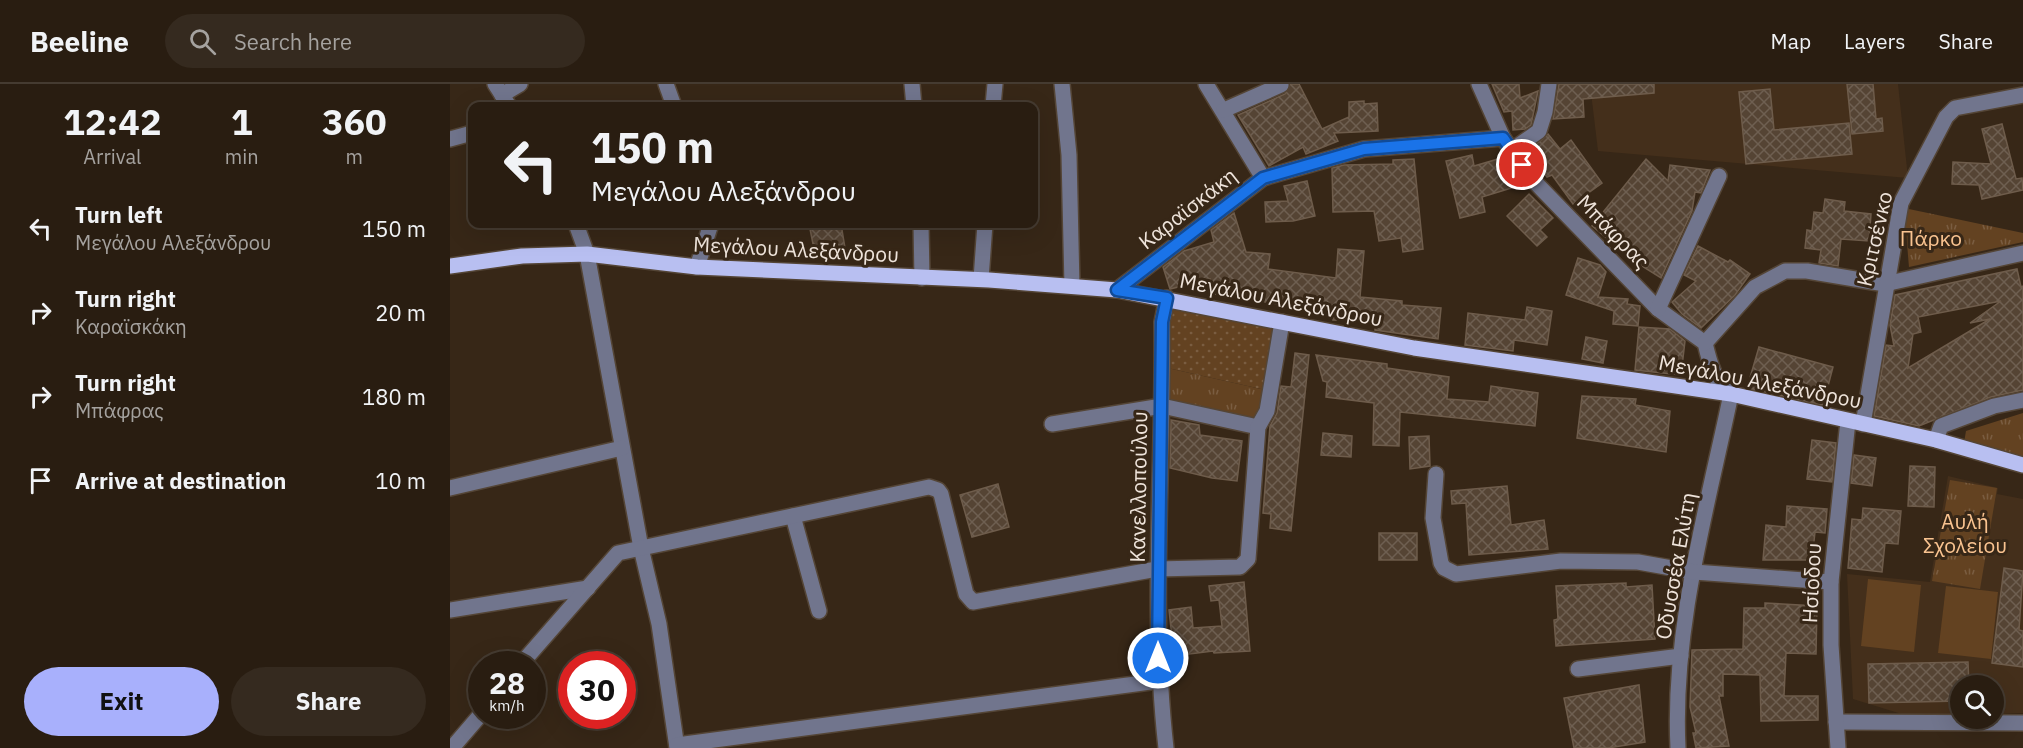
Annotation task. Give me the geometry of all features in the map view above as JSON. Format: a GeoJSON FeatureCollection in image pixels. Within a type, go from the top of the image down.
{"type":"FeatureCollection","features":[{"type":"Feature","properties":{"kind":"main road","name":"Μεγάλου Αλεξάνδρου"},"geometry":{"type":"LineString","coordinates":[[450,266],[522,255],[587,254],[698,267],[981,279],[1117,290],[1496,361],[1731,394],[1935,440],[2023,465]]}},
{"type":"Feature","properties":{"kind":"street"},"geometry":{"type":"LineString","coordinates":[[502,95],[520,84]]}},
{"type":"Feature","properties":{"kind":"street"},"geometry":{"type":"LineString","coordinates":[[666,84],[673,102]]}},
{"type":"Feature","properties":{"kind":"street"},"geometry":{"type":"LineString","coordinates":[[912,84],[914,102]]}},
{"type":"Feature","properties":{"kind":"street"},"geometry":{"type":"LineString","coordinates":[[993,102],[995,84]]}},
{"type":"Feature","properties":{"kind":"street"},"geometry":{"type":"LineString","coordinates":[[1062,84],[1069,155],[1072,286]]}},
{"type":"Feature","properties":{"kind":"street"},"geometry":{"type":"LineString","coordinates":[[1206,84],[1224,110],[1263,178]]}},
{"type":"Feature","properties":{"kind":"street","name":"Μπάφρας"},"geometry":{"type":"LineString","coordinates":[[1479,84],[1508,144],[1532,179],[1658,309],[1705,343]]}},
{"type":"Feature","properties":{"kind":"street"},"geometry":{"type":"LineString","coordinates":[[1508,144],[1539,131],[1545,112],[1549,84]]}},
{"type":"Feature","properties":{"kind":"street"},"geometry":{"type":"LineString","coordinates":[[1224,110],[1281,85]]}},
{"type":"Feature","properties":{"kind":"street","name":"Κριτσένκο"},"geometry":{"type":"LineString","coordinates":[[1855,422],[1901,202],[1946,117],[1955,108],[2023,95]]}},
{"type":"Feature","properties":{"kind":"street"},"geometry":{"type":"LineString","coordinates":[[450,139],[468,134]]}},
{"type":"Feature","properties":{"kind":"street","name":"Καραϊσκάκη"},"geometry":{"type":"LineString","coordinates":[[1117,290],[1263,178],[1364,149],[1508,144]]}},
{"type":"Feature","properties":{"kind":"street"},"geometry":{"type":"LineString","coordinates":[[1658,309],[1719,176]]}},
{"type":"Feature","properties":{"kind":"street"},"geometry":{"type":"LineString","coordinates":[[577,228],[587,254],[641,548],[659,624],[677,747],[1158,681]]}},
{"type":"Feature","properties":{"kind":"street"},"geometry":{"type":"LineString","coordinates":[[698,267],[710,228]]}},
{"type":"Feature","properties":{"kind":"street"},"geometry":{"type":"LineString","coordinates":[[921,228],[922,278]]}},
{"type":"Feature","properties":{"kind":"street"},"geometry":{"type":"LineString","coordinates":[[981,279],[985,228]]}},
{"type":"Feature","properties":{"kind":"street"},"geometry":{"type":"LineString","coordinates":[[1731,394],[1722,388],[1710,362],[1705,343],[1755,287],[1785,270],[1807,271],[1885,284],[2023,253]]}},
{"type":"Feature","properties":{"kind":"street","name":"Κανελλοπούλου"},"geometry":{"type":"LineString","coordinates":[[1166,748],[1158,681],[1158,569],[1162,322],[1167,298]]}},
{"type":"Feature","properties":{"kind":"street"},"geometry":{"type":"LineString","coordinates":[[532,651],[588,588],[613,555],[934,487],[940,494],[966,594],[977,603],[1158,569],[1240,567],[1248,559],[1258,427],[1267,411],[1282,322]]}},
{"type":"Feature","properties":{"kind":"street","name":"Οδυσσέα Ελύτη"},"geometry":{"type":"LineString","coordinates":[[1678,748],[1677,694],[1681,656],[1694,572],[1731,394]]}},
{"type":"Feature","properties":{"kind":"street"},"geometry":{"type":"LineString","coordinates":[[1935,440],[1941,426],[1963,416],[2023,400]]}},
{"type":"Feature","properties":{"kind":"street"},"geometry":{"type":"LineString","coordinates":[[1053,424],[1162,406],[1258,427]]}},
{"type":"Feature","properties":{"kind":"street","name":"Ησίοδου"},"geometry":{"type":"LineString","coordinates":[[1838,748],[1831,582],[1855,422]]}},
{"type":"Feature","properties":{"kind":"street"},"geometry":{"type":"LineString","coordinates":[[450,488],[622,448]]}},
{"type":"Feature","properties":{"kind":"street"},"geometry":{"type":"LineString","coordinates":[[1436,474],[1434,526],[1441,563],[1450,572],[1463,573],[1570,561],[1657,564],[1694,572],[1831,582]]}},
{"type":"Feature","properties":{"kind":"street"},"geometry":{"type":"LineString","coordinates":[[793,516],[819,611]]}},
{"type":"Feature","properties":{"kind":"street"},"geometry":{"type":"LineString","coordinates":[[450,610],[588,588]]}},
{"type":"Feature","properties":{"kind":"street"},"geometry":{"type":"LineString","coordinates":[[1578,669],[1681,656]]}},
{"type":"Feature","properties":{"kind":"street"},"geometry":{"type":"LineString","coordinates":[[1836,722],[2023,723]]}},
{"type":"Feature","properties":{"kind":"street"},"geometry":{"type":"LineString","coordinates":[[452,748],[468,729]]}},
{"type":"Feature","properties":{"kind":"shaded area"},"geometry":{"type":"Polygon","coordinates":[[[1590,84],[1898,84],[1908,178],[1598,151],[1590,84]]]}},
{"type":"Feature","properties":{"kind":"shaded area"},"geometry":{"type":"Polygon","coordinates":[[[1948,476],[1998,488],[1997,494],[2023,499],[2023,713],[2004,714],[2004,675],[1950,675],[1950,714],[1905,715],[1853,699],[1847,574],[1930,582],[1948,476]]]}},
{"type":"Feature","properties":{"kind":"green space","name":"Πάρκο"},"geometry":{"type":"Polygon","coordinates":[[[1904,208],[2023,233],[2023,242],[1909,267],[1904,208]]]}},
{"type":"Feature","properties":{"kind":"green space"},"geometry":{"type":"Polygon","coordinates":[[[1167,298],[1282,322],[1270,391],[1163,367],[1167,298]]]}},
{"type":"Feature","properties":{"kind":"green space"},"geometry":{"type":"Polygon","coordinates":[[[1163,367],[1270,391],[1258,427],[1162,406],[1163,367]]]}},
{"type":"Feature","properties":{"kind":"green space"},"geometry":{"type":"Polygon","coordinates":[[[2023,413],[2023,462],[1963,449],[1966,431],[2023,413]]]}},
{"type":"Feature","properties":{"kind":"green space","name":"Αυλή Σχολείου"},"geometry":{"type":"Polygon","coordinates":[[[1950,480],[1997,488],[1980,589],[1932,581],[1950,480]]]}},
{"type":"Feature","properties":{"kind":"green space"},"geometry":{"type":"Polygon","coordinates":[[[1868,579],[1921,585],[1914,652],[1861,646],[1868,579]]]}},
{"type":"Feature","properties":{"kind":"green space"},"geometry":{"type":"Polygon","coordinates":[[[1946,586],[1998,592],[1991,659],[1938,653],[1946,586]]]}},
{"type":"Feature","properties":{"kind":"building"},"geometry":{"type":"Polygon","coordinates":[[[1290,84],[1299,84],[1322,129],[1349,117],[1349,102],[1364,101],[1364,104],[1377,103],[1378,131],[1334,133],[1338,141],[1306,154],[1303,147],[1269,166],[1238,115],[1285,94],[1290,84]]]}},
{"type":"Feature","properties":{"kind":"building"},"geometry":{"type":"Polygon","coordinates":[[[1492,84],[1519,84],[1520,98],[1538,91],[1531,125],[1525,129],[1513,130],[1512,111],[1504,112],[1492,84]]]}},
{"type":"Feature","properties":{"kind":"building"},"geometry":{"type":"Polygon","coordinates":[[[1559,84],[1654,84],[1654,93],[1583,99],[1584,117],[1553,119],[1559,84]]]}},
{"type":"Feature","properties":{"kind":"building"},"geometry":{"type":"Polygon","coordinates":[[[1847,84],[1873,84],[1876,119],[1882,118],[1883,131],[1852,134],[1847,84]]]}},
{"type":"Feature","properties":{"kind":"building"},"geometry":{"type":"Polygon","coordinates":[[[1770,89],[1774,130],[1849,123],[1852,154],[1746,164],[1739,92],[1770,89]]]}},
{"type":"Feature","properties":{"kind":"building"},"geometry":{"type":"Polygon","coordinates":[[[2002,124],[2016,179],[2022,178],[2023,190],[1982,199],[1979,185],[1952,184],[1953,162],[1991,164],[1982,129],[2002,124]]]}},
{"type":"Feature","properties":{"kind":"building"},"geometry":{"type":"Polygon","coordinates":[[[1548,134],[1560,149],[1571,140],[1602,183],[1573,204],[1552,175],[1547,177],[1527,152],[1548,134]]]}},
{"type":"Feature","properties":{"kind":"building"},"geometry":{"type":"Polygon","coordinates":[[[1472,155],[1474,166],[1505,157],[1512,168],[1518,186],[1482,197],[1485,212],[1460,218],[1446,161],[1472,155]]]}},
{"type":"Feature","properties":{"kind":"building"},"geometry":{"type":"Polygon","coordinates":[[[1414,159],[1423,249],[1403,252],[1401,238],[1379,241],[1374,211],[1333,212],[1332,168],[1344,165],[1393,164],[1393,160],[1414,159]]]}},
{"type":"Feature","properties":{"kind":"building"},"geometry":{"type":"Polygon","coordinates":[[[1646,159],[1668,181],[1670,165],[1710,170],[1701,193],[1695,192],[1692,211],[1661,278],[1637,263],[1640,256],[1620,249],[1592,226],[1646,159]]]}},
{"type":"Feature","properties":{"kind":"building"},"geometry":{"type":"Polygon","coordinates":[[[1307,181],[1315,216],[1293,221],[1266,222],[1265,202],[1288,201],[1284,186],[1307,181]]]}},
{"type":"Feature","properties":{"kind":"building"},"geometry":{"type":"Polygon","coordinates":[[[1529,194],[1553,218],[1540,230],[1547,237],[1537,246],[1507,216],[1529,194]]]}},
{"type":"Feature","properties":{"kind":"building"},"geometry":{"type":"Polygon","coordinates":[[[1825,199],[1845,202],[1844,211],[1871,214],[1869,241],[1841,239],[1838,266],[1819,263],[1821,250],[1805,248],[1807,230],[1812,231],[1814,212],[1823,213],[1825,199]]]}},
{"type":"Feature","properties":{"kind":"building"},"geometry":{"type":"Polygon","coordinates":[[[1234,213],[1246,252],[1270,254],[1268,269],[1336,278],[1338,249],[1364,251],[1360,297],[1402,301],[1402,305],[1441,308],[1438,339],[1375,330],[1376,321],[1333,320],[1334,313],[1209,293],[1210,279],[1170,289],[1163,267],[1184,251],[1214,242],[1211,230],[1234,213]]]}},
{"type":"Feature","properties":{"kind":"building"},"geometry":{"type":"Polygon","coordinates":[[[810,228],[842,228],[845,248],[815,254],[810,228]]]}},
{"type":"Feature","properties":{"kind":"building"},"geometry":{"type":"Polygon","coordinates":[[[1698,246],[1728,262],[1730,260],[1750,274],[1735,295],[1701,328],[1682,314],[1672,302],[1696,281],[1684,275],[1698,246]]]}},
{"type":"Feature","properties":{"kind":"building"},"geometry":{"type":"Polygon","coordinates":[[[1578,258],[1600,265],[1606,272],[1598,297],[1628,299],[1627,304],[1640,306],[1638,326],[1613,324],[1614,311],[1566,295],[1578,258]]]}},
{"type":"Feature","properties":{"kind":"building"},"geometry":{"type":"Polygon","coordinates":[[[2017,269],[2021,287],[2023,286],[2023,390],[1991,397],[1919,426],[1874,416],[1886,345],[1894,346],[1890,325],[1895,295],[2017,269]],[[2001,301],[1918,317],[1921,332],[1913,334],[1908,368],[1990,319],[1970,323],[2001,301]]]}},
{"type":"Feature","properties":{"kind":"building"},"geometry":{"type":"Polygon","coordinates":[[[1527,307],[1552,311],[1547,345],[1514,340],[1513,351],[1465,345],[1468,313],[1525,320],[1527,307]]]}},
{"type":"Feature","properties":{"kind":"building"},"geometry":{"type":"Polygon","coordinates":[[[1639,327],[1670,329],[1685,341],[1681,375],[1635,370],[1639,327]]]}},
{"type":"Feature","properties":{"kind":"building"},"geometry":{"type":"Polygon","coordinates":[[[1586,337],[1607,341],[1603,363],[1582,359],[1586,337]]]}},
{"type":"Feature","properties":{"kind":"building"},"geometry":{"type":"Polygon","coordinates":[[[1759,347],[1833,367],[1823,405],[1747,388],[1759,347]]]}},
{"type":"Feature","properties":{"kind":"building"},"geometry":{"type":"Polygon","coordinates":[[[1295,353],[1309,355],[1291,531],[1270,528],[1271,514],[1263,513],[1270,426],[1277,413],[1281,386],[1291,387],[1295,353]]]}},
{"type":"Feature","properties":{"kind":"building"},"geometry":{"type":"Polygon","coordinates":[[[1316,355],[1387,364],[1387,368],[1449,377],[1447,399],[1489,402],[1491,386],[1538,393],[1535,426],[1400,412],[1399,446],[1373,445],[1374,403],[1326,397],[1327,382],[1323,381],[1316,355]]]}},
{"type":"Feature","properties":{"kind":"building"},"geometry":{"type":"Polygon","coordinates":[[[1582,396],[1636,399],[1635,405],[1670,411],[1666,452],[1577,438],[1582,396]]]}},
{"type":"Feature","properties":{"kind":"building"},"geometry":{"type":"Polygon","coordinates":[[[1171,420],[1199,425],[1200,435],[1242,441],[1237,481],[1212,478],[1170,468],[1171,420]]]}},
{"type":"Feature","properties":{"kind":"building"},"geometry":{"type":"Polygon","coordinates":[[[1323,433],[1352,436],[1351,457],[1321,455],[1323,433]]]}},
{"type":"Feature","properties":{"kind":"building"},"geometry":{"type":"Polygon","coordinates":[[[1429,436],[1430,466],[1410,469],[1409,437],[1429,436]]]}},
{"type":"Feature","properties":{"kind":"building"},"geometry":{"type":"Polygon","coordinates":[[[1812,440],[1836,443],[1832,482],[1807,479],[1812,440]]]}},
{"type":"Feature","properties":{"kind":"building"},"geometry":{"type":"Polygon","coordinates":[[[1854,455],[1876,458],[1872,486],[1851,483],[1854,455]]]}},
{"type":"Feature","properties":{"kind":"building"},"geometry":{"type":"Polygon","coordinates":[[[1910,466],[1935,467],[1934,507],[1908,506],[1910,466]]]}},
{"type":"Feature","properties":{"kind":"building"},"geometry":{"type":"Polygon","coordinates":[[[998,484],[1009,527],[972,537],[960,495],[998,484]]]}},
{"type":"Feature","properties":{"kind":"building"},"geometry":{"type":"Polygon","coordinates":[[[1507,486],[1511,525],[1544,520],[1548,549],[1469,555],[1466,503],[1452,504],[1451,491],[1507,486]]]}},
{"type":"Feature","properties":{"kind":"building"},"geometry":{"type":"Polygon","coordinates":[[[1787,506],[1827,509],[1825,533],[1815,532],[1812,560],[1763,560],[1766,525],[1786,527],[1787,506]]]}},
{"type":"Feature","properties":{"kind":"building"},"geometry":{"type":"Polygon","coordinates":[[[1863,508],[1901,511],[1898,544],[1885,543],[1882,572],[1848,568],[1852,519],[1862,520],[1863,508]]]}},
{"type":"Feature","properties":{"kind":"building"},"geometry":{"type":"Polygon","coordinates":[[[1379,533],[1417,533],[1417,560],[1379,560],[1379,533]]]}},
{"type":"Feature","properties":{"kind":"building"},"geometry":{"type":"Polygon","coordinates":[[[2004,568],[2023,571],[2019,630],[2023,631],[2023,667],[1992,663],[2004,568]]]}},
{"type":"Feature","properties":{"kind":"building"},"geometry":{"type":"Polygon","coordinates":[[[1244,582],[1250,651],[1214,653],[1213,651],[1174,656],[1169,610],[1191,607],[1193,628],[1222,626],[1219,600],[1211,601],[1209,586],[1244,582]]]}},
{"type":"Feature","properties":{"kind":"building"},"geometry":{"type":"Polygon","coordinates":[[[1626,583],[1626,587],[1652,585],[1655,639],[1556,646],[1554,620],[1558,619],[1556,586],[1626,583]]]}},
{"type":"Feature","properties":{"kind":"building"},"geometry":{"type":"Polygon","coordinates":[[[1765,603],[1817,606],[1816,654],[1786,653],[1784,696],[1818,696],[1818,720],[1761,721],[1760,675],[1723,674],[1723,696],[1719,696],[1729,746],[1696,748],[1693,733],[1696,733],[1690,707],[1692,650],[1743,649],[1744,608],[1765,608],[1765,603]]]}},
{"type":"Feature","properties":{"kind":"building"},"geometry":{"type":"Polygon","coordinates":[[[1968,662],[1969,675],[1950,675],[1950,701],[1869,703],[1868,664],[1968,662]]]}},
{"type":"Feature","properties":{"kind":"building"},"geometry":{"type":"Polygon","coordinates":[[[1639,685],[1645,742],[1608,748],[1574,748],[1564,698],[1639,685]]]}},
{"type":"Feature","properties":{"kind":"route"},"geometry":{"type":"LineString","coordinates":[[1158,658],[1162,322],[1167,298],[1117,290],[1263,178],[1364,149],[1503,138],[1522,165]]}}]}
